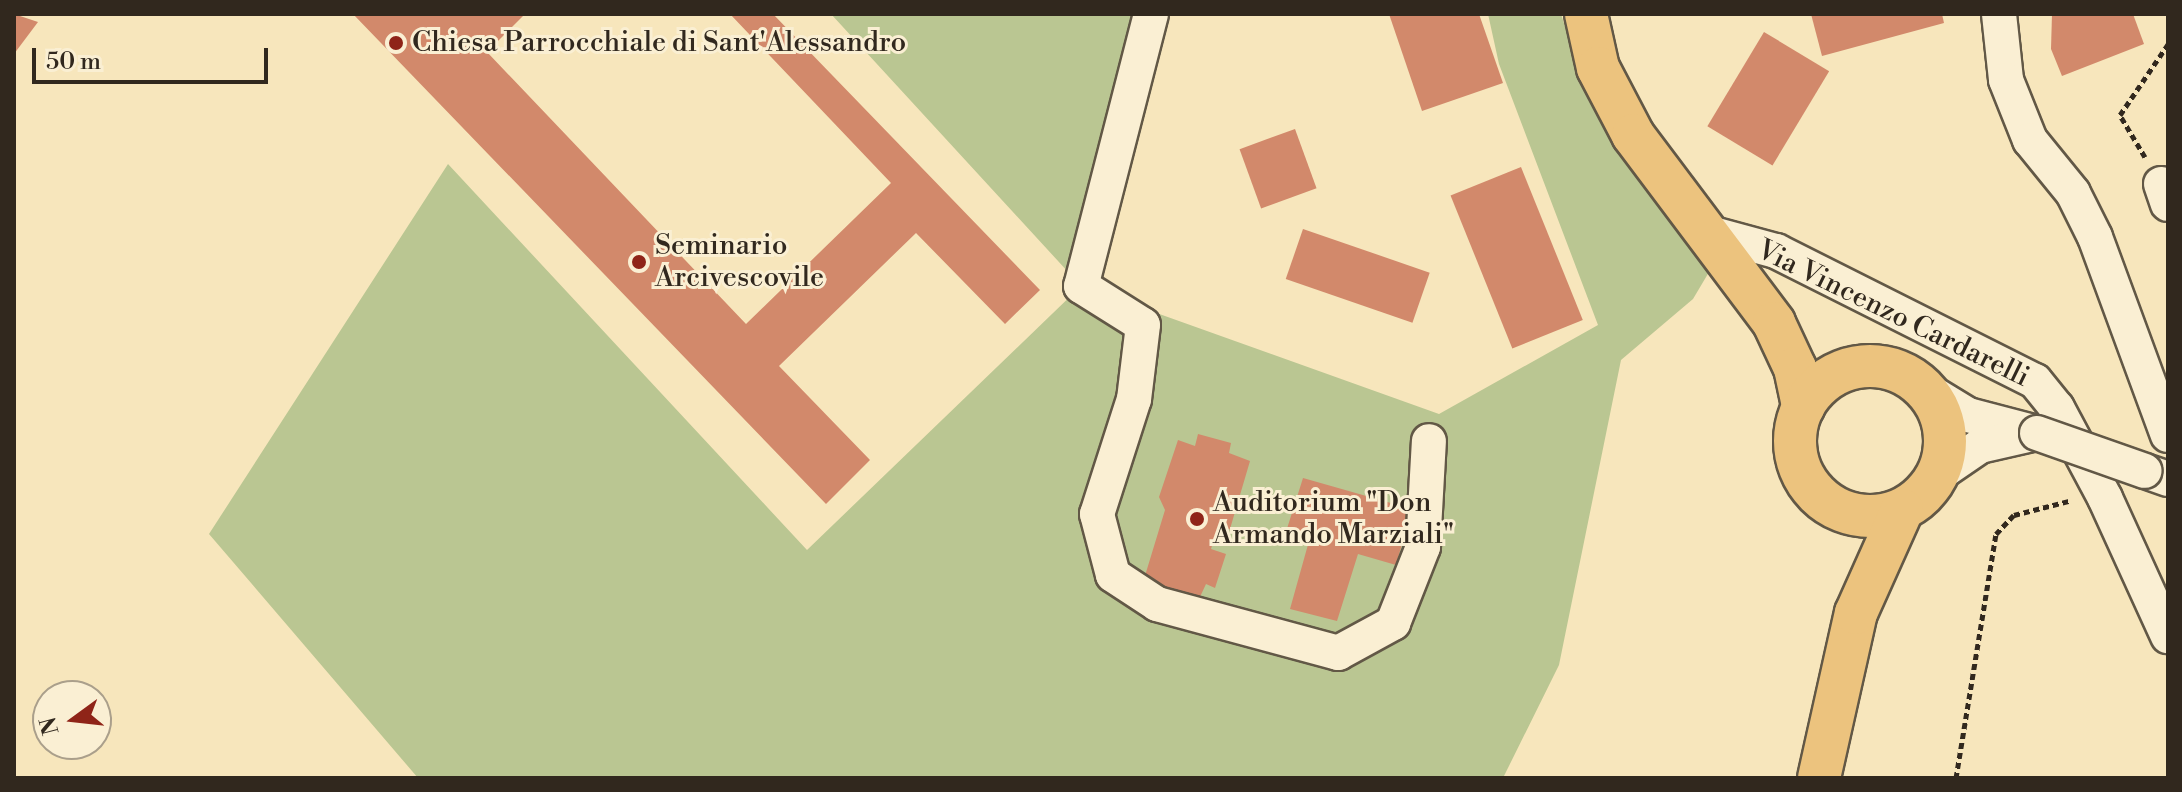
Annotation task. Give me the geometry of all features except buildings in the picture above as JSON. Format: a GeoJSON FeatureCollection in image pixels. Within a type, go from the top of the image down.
{"type":"FeatureCollection","features":[{"type":"Feature","properties":{"kind":"main road","name":"Via Vincenzo Cardarelli"},"geometry":{"type":"LineString","coordinates":[[1586,14],[1598,68],[1633,135],[1774,323],[1795,368],[1803,407]]}},
{"type":"Feature","properties":{"kind":"main road","name":"Via Vincenzo Cardarelli"},"geometry":{"type":"LineString","coordinates":[[1774,323],[1856,367]]}},
{"type":"Feature","properties":{"kind":"main road"},"geometry":{"type":"LineString","coordinates":[[1819,778],[1856,613],[1902,510],[1939,474],[1946,430],[1927,390],[1894,370],[1856,367],[1816,388],[1803,407],[1797,459],[1820,497],[1838,510],[1859,516],[1902,510]]}},
{"type":"Feature","properties":{"kind":"main road"},"geometry":{"type":"LineString","coordinates":[[1838,510],[1853,545],[1856,613]]}},
{"type":"Feature","properties":{"kind":"street"},"geometry":{"type":"LineString","coordinates":[[1151,14],[1081,286],[1143,325],[1134,399],[1097,514],[1113,575],[1157,604],[1338,653],[1393,623],[1423,547],[1429,441]]}},
{"type":"Feature","properties":{"kind":"street"},"geometry":{"type":"LineString","coordinates":[[1999,14],[2006,80],[2030,140],[2073,193],[2095,237],[2168,435]]}},
{"type":"Feature","properties":{"kind":"street","name":"Via Vincenzo Cardarelli"},"geometry":{"type":"LineString","coordinates":[[1706,232],[1776,251],[2035,381],[2057,408],[2105,498],[2168,636]]}},
{"type":"Feature","properties":{"kind":"street"},"geometry":{"type":"LineString","coordinates":[[1927,390],[1968,415],[2037,433],[2157,475]]}},
{"type":"Feature","properties":{"kind":"street"},"geometry":{"type":"LineString","coordinates":[[1939,474],[1980,446],[2037,433]]}},
{"type":"Feature","properties":{"kind":"path"},"geometry":{"type":"LineString","coordinates":[[2159,183],[2120,115],[2168,44]]}},
{"type":"Feature","properties":{"kind":"path"},"geometry":{"type":"LineString","coordinates":[[1956,778],[1996,534],[2014,515],[2050,502]]}},
{"type":"Feature","properties":{"kind":"green space"},"geometry":{"type":"Polygon","coordinates":[[[831,14],[1151,14],[1081,286],[831,14]]]}},
{"type":"Feature","properties":{"kind":"green space"},"geometry":{"type":"Polygon","coordinates":[[[1488,14],[1561,14],[1589,101],[1712,267],[1693,299],[1621,360],[1559,665],[1503,778],[418,778],[209,534],[448,164],[807,550],[1081,286],[1439,414],[1598,325],[1499,64],[1488,14]]]}},
{"type":"Feature","properties":{"kind":"place","name":"Chiesa Parrocchiale di Sant'Alessandro"},"geometry":{"type":"Point","coordinates":[396,43]}},
{"type":"Feature","properties":{"kind":"place","name":"Seminario Arcivescovile"},"geometry":{"type":"Point","coordinates":[639,262]}},
{"type":"Feature","properties":{"kind":"place","name":"Auditorium \"Don Armando Marziali\""},"geometry":{"type":"Point","coordinates":[1197,519]}}]}
